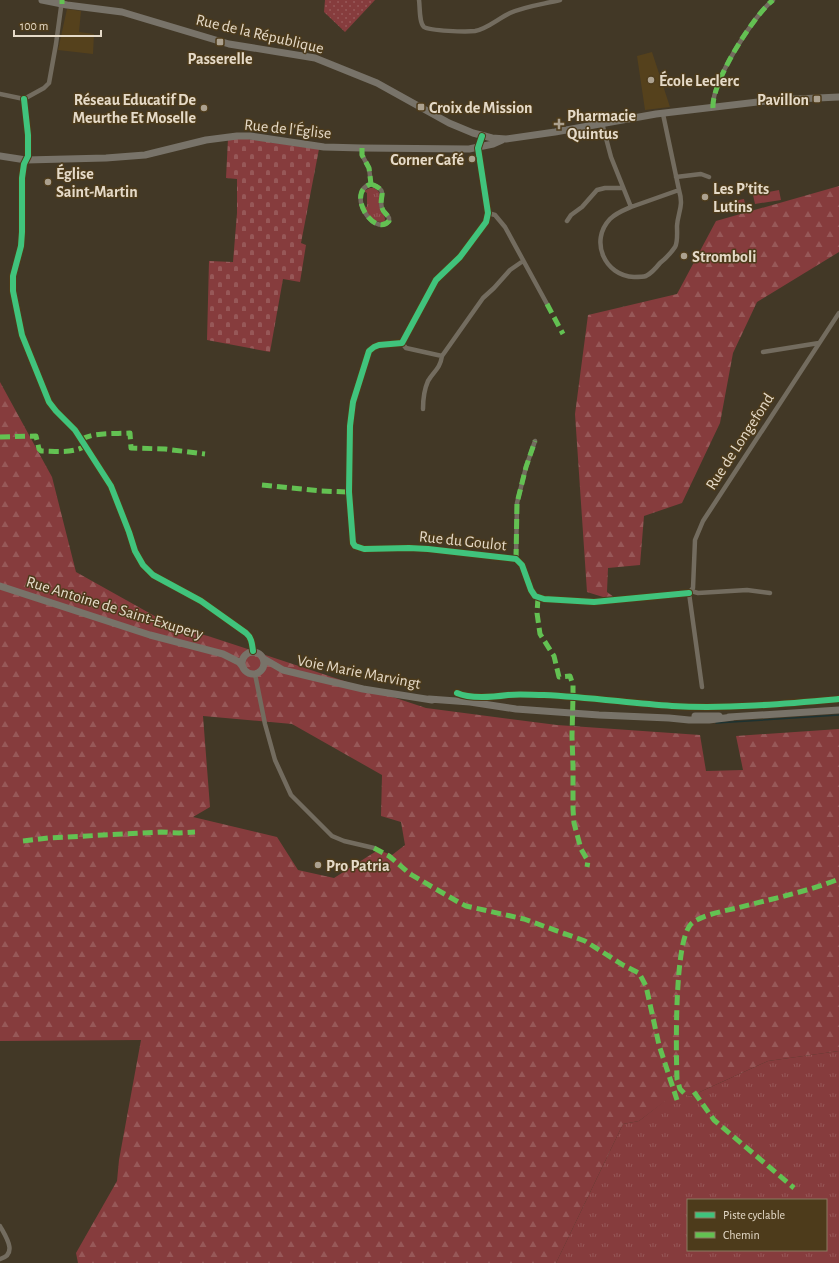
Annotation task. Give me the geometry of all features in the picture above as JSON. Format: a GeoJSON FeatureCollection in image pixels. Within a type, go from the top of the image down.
{"type":"FeatureCollection","features":[{"type":"Feature","properties":{"kind":"main road","name":"Rue de la République"},"geometry":{"type":"LineString","coordinates":[[42,0],[122,12],[229,44],[315,58],[377,83],[440,118],[482,136],[506,139]]}},
{"type":"Feature","properties":{"kind":"main road"},"geometry":{"type":"LineString","coordinates":[[506,139],[663,114],[775,100],[839,97]]}},
{"type":"Feature","properties":{"kind":"main road","name":"Rue de l'Église"},"geometry":{"type":"LineString","coordinates":[[0,156],[26,160],[85,159],[145,155],[206,140],[237,136],[250,136],[324,147],[362,148],[469,149],[478,148],[506,139]]}},
{"type":"Feature","properties":{"kind":"main road","name":"Rue Antoine de Saint-Exupery"},"geometry":{"type":"LineString","coordinates":[[0,586],[150,635],[223,654],[239,662],[243,667]]}},
{"type":"Feature","properties":{"kind":"main road"},"geometry":{"type":"LineString","coordinates":[[253,651],[260,654],[264,659],[262,669],[255,674],[249,673],[243,667],[242,660],[246,654],[253,651]]}},
{"type":"Feature","properties":{"kind":"main road","name":"Rue Antoine de Saint-Exupery"},"geometry":{"type":"LineString","coordinates":[[223,654],[246,654]]}},
{"type":"Feature","properties":{"kind":"main road","name":"Voie Marie Marvingt"},"geometry":{"type":"LineString","coordinates":[[264,659],[283,670]]}},
{"type":"Feature","properties":{"kind":"main road","name":"Voie Marie Marvingt"},"geometry":{"type":"LineString","coordinates":[[262,669],[283,670],[348,686],[485,709],[689,720],[709,720],[839,710]]}},
{"type":"Feature","properties":{"kind":"street"},"geometry":{"type":"LineString","coordinates":[[419,0],[420,20],[424,27],[431,29],[475,31],[515,11],[560,0]]}},
{"type":"Feature","properties":{"kind":"street"},"geometry":{"type":"LineString","coordinates":[[713,108],[713,100],[717,88],[733,53],[764,7],[772,0]]}},
{"type":"Feature","properties":{"kind":"street"},"geometry":{"type":"LineString","coordinates":[[0,94],[24,98],[44,88],[48,83],[62,2]]}},
{"type":"Feature","properties":{"kind":"street"},"geometry":{"type":"LineString","coordinates":[[24,98],[28,136],[28,156],[22,178],[21,246],[13,276],[13,291],[22,335],[49,402],[75,430],[111,486],[129,532],[134,551],[143,566],[153,575],[200,601],[246,632],[252,641],[253,651]]}},
{"type":"Feature","properties":{"kind":"street"},"geometry":{"type":"LineString","coordinates":[[663,114],[679,190],[682,207],[677,224],[675,248],[654,270],[646,276],[627,276],[613,270],[605,262],[600,248],[602,231],[609,220],[631,207],[679,190]]}},
{"type":"Feature","properties":{"kind":"street"},"geometry":{"type":"LineString","coordinates":[[602,123],[611,157],[631,207]]}},
{"type":"Feature","properties":{"kind":"street"},"geometry":{"type":"LineString","coordinates":[[442,356],[406,348],[402,343],[436,280],[460,257],[486,222],[488,213],[478,148],[482,136]]}},
{"type":"Feature","properties":{"kind":"street"},"geometry":{"type":"LineString","coordinates":[[362,148],[362,155],[369,168],[371,184]]}},
{"type":"Feature","properties":{"kind":"street"},"geometry":{"type":"LineString","coordinates":[[676,177],[701,174],[709,177]]}},
{"type":"Feature","properties":{"kind":"street"},"geometry":{"type":"LineString","coordinates":[[371,184],[380,189],[382,193],[382,208],[389,218],[383,225],[374,223],[361,206],[361,192],[364,188],[371,184]]}},
{"type":"Feature","properties":{"kind":"street"},"geometry":{"type":"LineString","coordinates":[[567,221],[571,215],[582,207],[597,190],[605,188],[623,188]]}},
{"type":"Feature","properties":{"kind":"street"},"geometry":{"type":"LineString","coordinates":[[488,213],[495,215],[505,227],[547,304]]}},
{"type":"Feature","properties":{"kind":"street"},"geometry":{"type":"LineString","coordinates":[[423,409],[423,399],[429,380],[441,362],[442,356],[483,298],[510,270],[523,261]]}},
{"type":"Feature","properties":{"kind":"street","name":"Rue de Longefond"},"geometry":{"type":"LineString","coordinates":[[702,687],[690,592],[693,588],[695,540],[702,521],[839,313]]}},
{"type":"Feature","properties":{"kind":"street","name":"Rue du Goulot"},"geometry":{"type":"LineString","coordinates":[[402,343],[374,346],[369,351],[353,402],[350,426],[349,492],[353,543],[355,546],[364,549],[428,549],[516,559],[522,565],[531,590],[535,596],[544,599],[594,602],[690,592],[698,593],[747,590],[770,593]]}},
{"type":"Feature","properties":{"kind":"street"},"geometry":{"type":"LineString","coordinates":[[763,352],[819,343]]}},
{"type":"Feature","properties":{"kind":"street"},"geometry":{"type":"LineString","coordinates":[[516,559],[517,502],[535,440]]}},
{"type":"Feature","properties":{"kind":"street"},"geometry":{"type":"LineString","coordinates":[[255,674],[265,724],[275,760],[291,795],[332,836],[344,841],[374,848]]}},
{"type":"Feature","properties":{"kind":"street"},"geometry":{"type":"LineString","coordinates":[[0,1226],[9,1244],[10,1250],[8,1254],[0,1259]]}},
{"type":"Feature","properties":{"kind":"shaded area"},"geometry":{"type":"Polygon","coordinates":[[[67,9],[81,11],[79,32],[94,34],[93,54],[58,50],[67,9]]]}},
{"type":"Feature","properties":{"kind":"shaded area","name":"École Leclerc"},"geometry":{"type":"Polygon","coordinates":[[[652,52],[670,107],[645,110],[637,56],[652,52]]]}},
{"type":"Feature","properties":{"kind":"green space"},"geometry":{"type":"Polygon","coordinates":[[[325,0],[375,0],[345,32],[324,12],[325,0]]]}},
{"type":"Feature","properties":{"kind":"green space"},"geometry":{"type":"Polygon","coordinates":[[[228,139],[248,139],[319,149],[301,243],[306,245],[300,282],[283,279],[270,352],[207,340],[209,261],[233,262],[237,213],[237,179],[226,178],[228,139]]]}},
{"type":"Feature","properties":{"kind":"green space"},"geometry":{"type":"Polygon","coordinates":[[[839,186],[839,252],[757,302],[733,353],[720,423],[682,503],[644,516],[640,565],[608,568],[607,592],[622,603],[587,592],[575,414],[588,315],[677,294],[716,221],[839,186]]]}},
{"type":"Feature","properties":{"kind":"green space"},"geometry":{"type":"Polygon","coordinates":[[[374,188],[380,194],[380,208],[384,216],[384,222],[371,218],[363,206],[367,207],[367,193],[364,191],[374,188]]]}},
{"type":"Feature","properties":{"kind":"green space"},"geometry":{"type":"Polygon","coordinates":[[[779,190],[781,200],[755,204],[753,195],[779,190]]]}},
{"type":"Feature","properties":{"kind":"green space"},"geometry":{"type":"Polygon","coordinates":[[[744,199],[746,209],[735,211],[734,201],[744,199]]]}},
{"type":"Feature","properties":{"kind":"green space"},"geometry":{"type":"Polygon","coordinates":[[[0,382],[52,477],[76,572],[176,628],[208,636],[426,708],[557,725],[700,735],[706,771],[743,770],[736,736],[839,729],[839,1051],[768,1061],[691,1096],[676,1093],[639,1121],[623,1124],[556,1263],[78,1263],[76,1253],[117,1181],[119,1160],[141,1040],[0,1041],[0,382]],[[203,716],[210,807],[193,817],[277,837],[298,870],[334,878],[378,850],[392,855],[405,845],[401,822],[381,816],[382,775],[292,724],[203,716]]]}},
{"type":"Feature","properties":{"kind":"green space"},"geometry":{"type":"Polygon","coordinates":[[[839,1051],[839,1263],[556,1263],[623,1124],[639,1121],[676,1092],[691,1096],[768,1061],[839,1051]]]}},
{"type":"Feature","properties":{"kind":"waterway"},"geometry":{"type":"LineString","coordinates":[[716,723],[839,715]]}},
{"type":"Feature","properties":{"kind":"marked path"},"geometry":{"type":"LineString","coordinates":[[713,108],[714,97],[726,67],[755,20],[773,0]]}},
{"type":"Feature","properties":{"kind":"marked path"},"geometry":{"type":"LineString","coordinates":[[362,148],[362,155],[369,168],[371,184]]}},
{"type":"Feature","properties":{"kind":"marked path"},"geometry":{"type":"LineString","coordinates":[[371,184],[380,189],[382,192],[382,208],[389,218],[389,221],[383,225],[376,224],[370,219],[361,204],[361,196],[364,189],[371,184]]}},
{"type":"Feature","properties":{"kind":"marked path"},"geometry":{"type":"LineString","coordinates":[[547,304],[563,334]]}},
{"type":"Feature","properties":{"kind":"marked path"},"geometry":{"type":"LineString","coordinates":[[82,439],[99,434],[130,433],[131,448],[165,449],[205,454]]}},
{"type":"Feature","properties":{"kind":"marked path"},"geometry":{"type":"LineString","coordinates":[[0,437],[36,436],[39,449],[41,451],[71,451],[86,445]]}},
{"type":"Feature","properties":{"kind":"marked path"},"geometry":{"type":"LineString","coordinates":[[516,559],[517,503],[526,467],[535,441]]}},
{"type":"Feature","properties":{"kind":"marked path"},"geometry":{"type":"LineString","coordinates":[[262,485],[321,491],[349,492]]}},
{"type":"Feature","properties":{"kind":"marked path"},"geometry":{"type":"LineString","coordinates":[[538,598],[537,613],[540,634],[554,656],[559,677],[570,676],[573,685],[572,736],[574,823],[581,849],[588,861],[587,867]]}},
{"type":"Feature","properties":{"kind":"marked path"},"geometry":{"type":"LineString","coordinates":[[23,841],[48,838],[161,832],[195,832]]}},
{"type":"Feature","properties":{"kind":"marked path"},"geometry":{"type":"LineString","coordinates":[[374,848],[389,856],[410,874],[466,906],[524,919],[585,941],[623,965],[639,973],[646,986],[659,1045],[677,1100]]}},
{"type":"Feature","properties":{"kind":"marked path"},"geometry":{"type":"LineString","coordinates":[[684,1093],[680,1089],[677,1079],[677,998],[685,934],[691,924],[701,918],[713,914],[801,892],[839,879]]}},
{"type":"Feature","properties":{"kind":"marked path"},"geometry":{"type":"LineString","coordinates":[[694,1092],[714,1120],[794,1188]]}},
{"type":"Feature","properties":{"kind":"cycle path"},"geometry":{"type":"LineString","coordinates":[[24,99],[28,135],[28,156],[24,164],[22,178],[21,246],[13,276],[13,291],[22,335],[49,402],[75,430],[111,486],[135,551],[143,565],[153,575],[201,601],[246,633],[251,639],[253,651]]}},
{"type":"Feature","properties":{"kind":"cycle path"},"geometry":{"type":"LineString","coordinates":[[482,136],[478,148],[488,213],[486,222],[460,257],[436,280],[402,343],[379,345],[369,351],[353,402],[350,426],[349,492],[353,543],[355,546],[364,549],[428,549],[516,559],[522,565],[531,590],[535,596],[544,599],[594,602],[689,593]]}},
{"type":"Feature","properties":{"kind":"cycle path"},"geometry":{"type":"LineString","coordinates":[[457,693],[468,696],[482,697],[544,695],[693,707],[756,706],[839,699]]}},
{"type":"Feature","properties":{"kind":"place","name":"Passerelle"},"geometry":{"type":"Point","coordinates":[220,42]}},
{"type":"Feature","properties":{"kind":"place","name":"École Leclerc"},"geometry":{"type":"Point","coordinates":[651,80]}},
{"type":"Feature","properties":{"kind":"place","name":"Pavillon"},"geometry":{"type":"Point","coordinates":[817,99]}},
{"type":"Feature","properties":{"kind":"place","name":"Croix de Mission"},"geometry":{"type":"Point","coordinates":[421,107]}},
{"type":"Feature","properties":{"kind":"place","name":"Réseau Educatif De Meurthe Et Moselle"},"geometry":{"type":"Point","coordinates":[204,108]}},
{"type":"Feature","properties":{"kind":"place","name":"Pharmacie Quintus"},"geometry":{"type":"Point","coordinates":[559,124]}},
{"type":"Feature","properties":{"kind":"place","name":"Corner Café"},"geometry":{"type":"Point","coordinates":[472,159]}},
{"type":"Feature","properties":{"kind":"place","name":"Église Saint-Martin"},"geometry":{"type":"Point","coordinates":[48,182]}},
{"type":"Feature","properties":{"kind":"place","name":"Les P’tits Lutins"},"geometry":{"type":"Point","coordinates":[705,197]}},
{"type":"Feature","properties":{"kind":"place","name":"Stromboli"},"geometry":{"type":"Point","coordinates":[684,256]}},
{"type":"Feature","properties":{"kind":"place","name":"Pro Patria"},"geometry":{"type":"Point","coordinates":[318,865]}}]}
